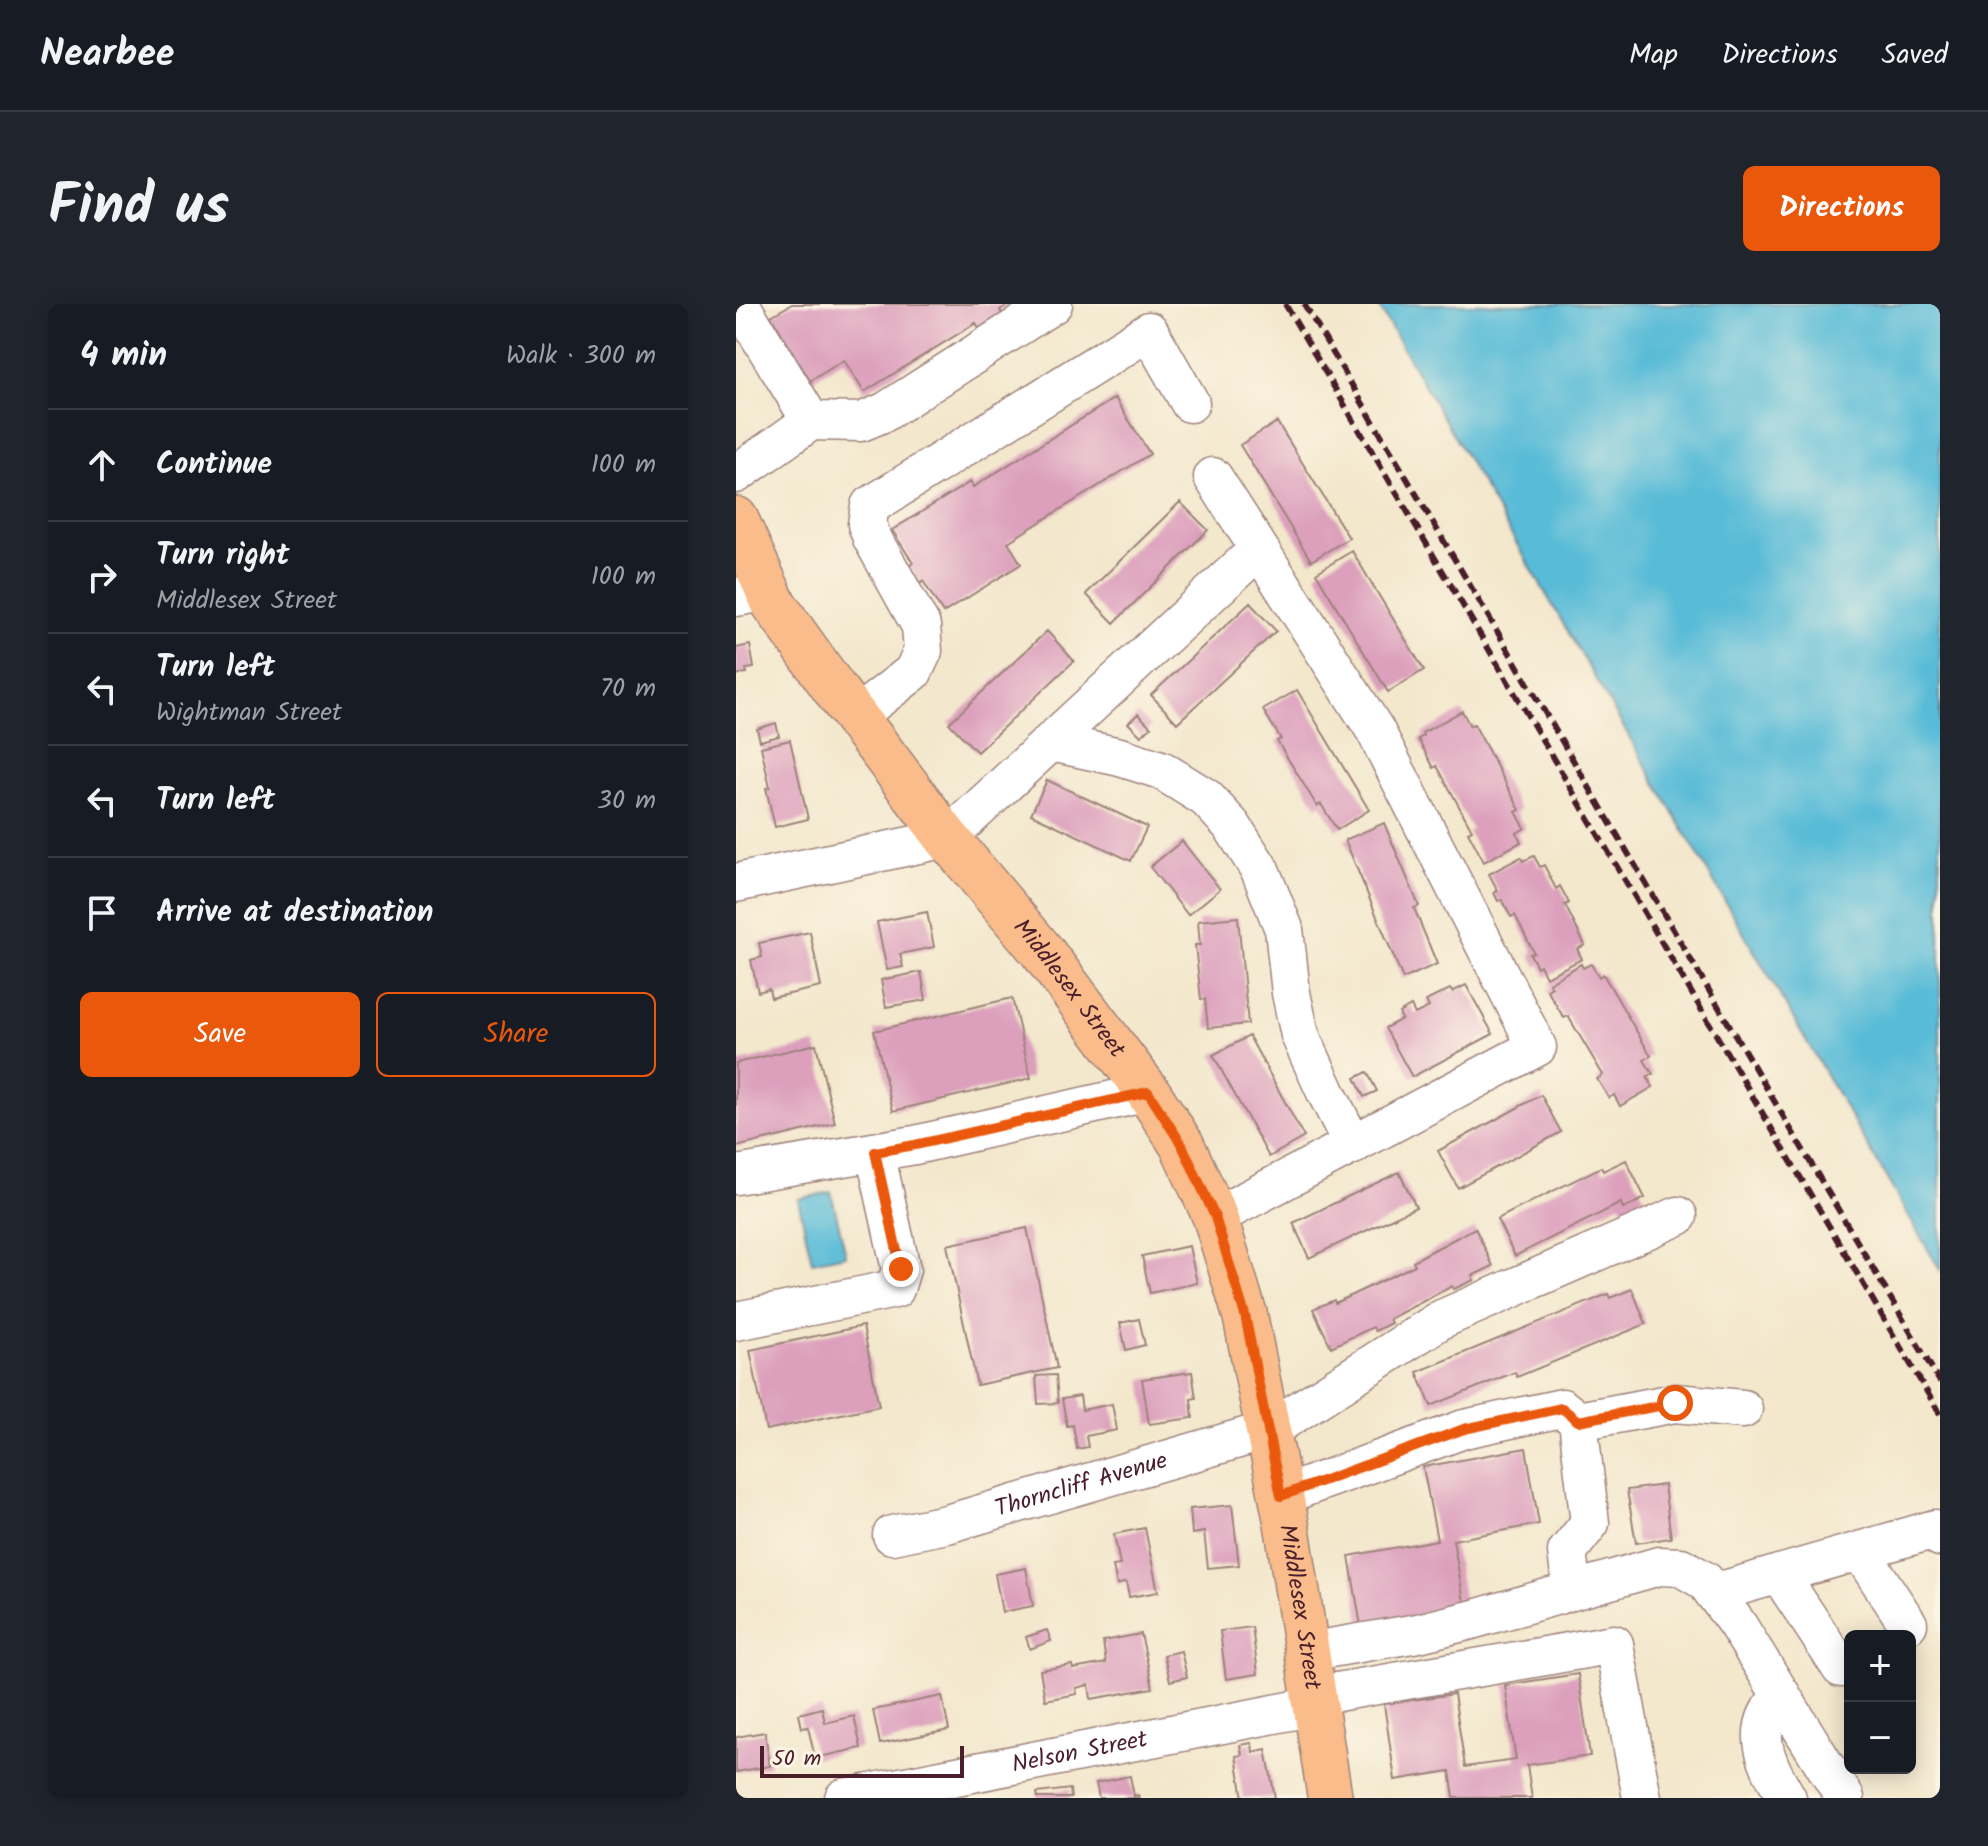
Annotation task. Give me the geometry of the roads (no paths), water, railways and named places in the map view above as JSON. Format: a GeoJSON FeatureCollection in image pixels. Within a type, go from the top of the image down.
{"type":"FeatureCollection","features":[{"type":"Feature","properties":{"kind":"main road","name":"Middlesex Street"},"geometry":{"type":"LineString","coordinates":[[736,519],[752,594],[774,604],[947,838],[1041,950],[1148,1092],[1182,1145],[1215,1217],[1245,1315],[1281,1496],[1330,1798]]}},
{"type":"Feature","properties":{"kind":"street"},"geometry":{"type":"LineString","coordinates":[[740,304],[811,421]]}},
{"type":"Feature","properties":{"kind":"street"},"geometry":{"type":"LineString","coordinates":[[736,474],[811,421],[861,422],[885,412],[1053,304]]}},
{"type":"Feature","properties":{"kind":"street"},"geometry":{"type":"LineString","coordinates":[[855,717],[913,672],[923,651],[921,626],[872,538],[867,524],[870,506],[1149,331],[1190,403]]}},
{"type":"Feature","properties":{"kind":"street"},"geometry":{"type":"LineString","coordinates":[[1213,477],[1375,730],[1537,1047],[1215,1217]]}},
{"type":"Feature","properties":{"kind":"street"},"geometry":{"type":"LineString","coordinates":[[736,883],[947,838],[1258,550]]}},
{"type":"Feature","properties":{"kind":"street"},"geometry":{"type":"LineString","coordinates":[[1051,742],[1120,757],[1161,770],[1206,798],[1232,826],[1260,870],[1284,929],[1291,993],[1300,1035],[1353,1145]]}},
{"type":"Feature","properties":{"kind":"street"},"geometry":{"type":"LineString","coordinates":[[736,1175],[915,1145],[1148,1092]]}},
{"type":"Feature","properties":{"kind":"street"},"geometry":{"type":"LineString","coordinates":[[736,1321],[895,1289],[901,1269],[875,1152]]}},
{"type":"Feature","properties":{"kind":"street","name":"Thorncliff Avenue"},"geometry":{"type":"LineString","coordinates":[[892,1535],[947,1524],[1269,1430],[1442,1319],[1678,1216]]}},
{"type":"Feature","properties":{"kind":"street"},"geometry":{"type":"LineString","coordinates":[[1578,1421],[1675,1403],[1743,1409]]}},
{"type":"Feature","properties":{"kind":"street"},"geometry":{"type":"LineString","coordinates":[[1281,1496],[1464,1429],[1562,1408],[1578,1421],[1590,1523],[1567,1552],[1572,1590]]}},
{"type":"Feature","properties":{"kind":"street"},"geometry":{"type":"LineString","coordinates":[[1714,1593],[1935,1529],[1940,1537]]}},
{"type":"Feature","properties":{"kind":"street"},"geometry":{"type":"LineString","coordinates":[[1860,1551],[1908,1624]]}},
{"type":"Feature","properties":{"kind":"street"},"geometry":{"type":"LineString","coordinates":[[1307,1652],[1418,1633],[1659,1566],[1681,1567],[1705,1581],[1737,1624],[1845,1798]]}},
{"type":"Feature","properties":{"kind":"street"},"geometry":{"type":"LineString","coordinates":[[1779,1574],[1841,1668]]}},
{"type":"Feature","properties":{"kind":"street","name":"Nelson Street"},"geometry":{"type":"LineString","coordinates":[[844,1798],[1314,1701],[1614,1644],[1642,1798]]}},
{"type":"Feature","properties":{"kind":"street"},"geometry":{"type":"LineString","coordinates":[[1782,1696],[1768,1712],[1762,1728],[1770,1770],[1787,1798]]}},
{"type":"Feature","properties":{"kind":"water"},"geometry":{"type":"Polygon","coordinates":[[[1377,304],[1940,304],[1940,1270],[1377,304]]]}},
{"type":"Feature","properties":{"kind":"water"},"geometry":{"type":"Polygon","coordinates":[[[831,1192],[846,1255],[812,1262],[798,1199],[831,1192]]]}},
{"type":"Feature","properties":{"kind":"railway"},"geometry":{"type":"LineString","coordinates":[[1285,304],[1940,1414]]}},
{"type":"Feature","properties":{"kind":"railway"},"geometry":{"type":"LineString","coordinates":[[1304,304],[1940,1382]]}}]}
